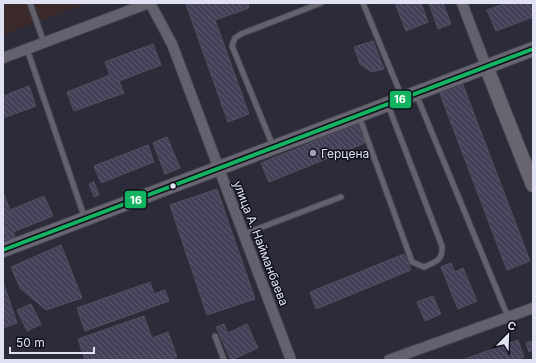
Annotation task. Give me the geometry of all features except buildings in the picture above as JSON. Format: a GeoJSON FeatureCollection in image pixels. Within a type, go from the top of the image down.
{"type":"FeatureCollection","features":[{"type":"Feature","properties":{"kind":"street"},"geometry":{"type":"LineString","coordinates":[[3,58],[149,3]]}},
{"type":"Feature","properties":{"kind":"street","name":"улица А. Найманбаева"},"geometry":{"type":"LineString","coordinates":[[149,3],[172,44],[291,360]]}},
{"type":"Feature","properties":{"kind":"street"},"geometry":{"type":"LineString","coordinates":[[462,3],[533,185]]}},
{"type":"Feature","properties":{"kind":"street"},"geometry":{"type":"LineString","coordinates":[[3,250],[86,220],[533,49]]}},
{"type":"Feature","properties":{"kind":"street"},"geometry":{"type":"LineString","coordinates":[[389,360],[533,308]]}},
{"type":"Feature","properties":{"kind":"lane"},"geometry":{"type":"LineString","coordinates":[[30,3],[44,43]]}},
{"type":"Feature","properties":{"kind":"lane"},"geometry":{"type":"LineString","coordinates":[[274,148],[232,46],[235,38],[241,34],[321,3]]}},
{"type":"Feature","properties":{"kind":"lane"},"geometry":{"type":"LineString","coordinates":[[363,3],[402,98]]}},
{"type":"Feature","properties":{"kind":"lane"},"geometry":{"type":"LineString","coordinates":[[27,49],[86,220]]}},
{"type":"Feature","properties":{"kind":"lane"},"geometry":{"type":"LineString","coordinates":[[415,93],[508,317]]}},
{"type":"Feature","properties":{"kind":"lane"},"geometry":{"type":"LineString","coordinates":[[359,115],[412,262],[424,266],[438,261],[442,254],[442,246],[387,104]]}},
{"type":"Feature","properties":{"kind":"lane"},"geometry":{"type":"LineString","coordinates":[[244,234],[341,197]]}},
{"type":"Feature","properties":{"kind":"lane"},"geometry":{"type":"LineString","coordinates":[[215,336],[224,360]]}},
{"type":"Feature","properties":{"kind":"shaded area"},"geometry":{"type":"Polygon","coordinates":[[[3,3],[87,3],[3,35],[3,3]]]}},
{"type":"Feature","properties":{"kind":"transit line","name":"16"},"geometry":{"type":"LineString","coordinates":[[3,250],[533,49]]}},
{"type":"Feature","properties":{"kind":"place","name":"Герцена"},"geometry":{"type":"Point","coordinates":[313,153]}}]}
